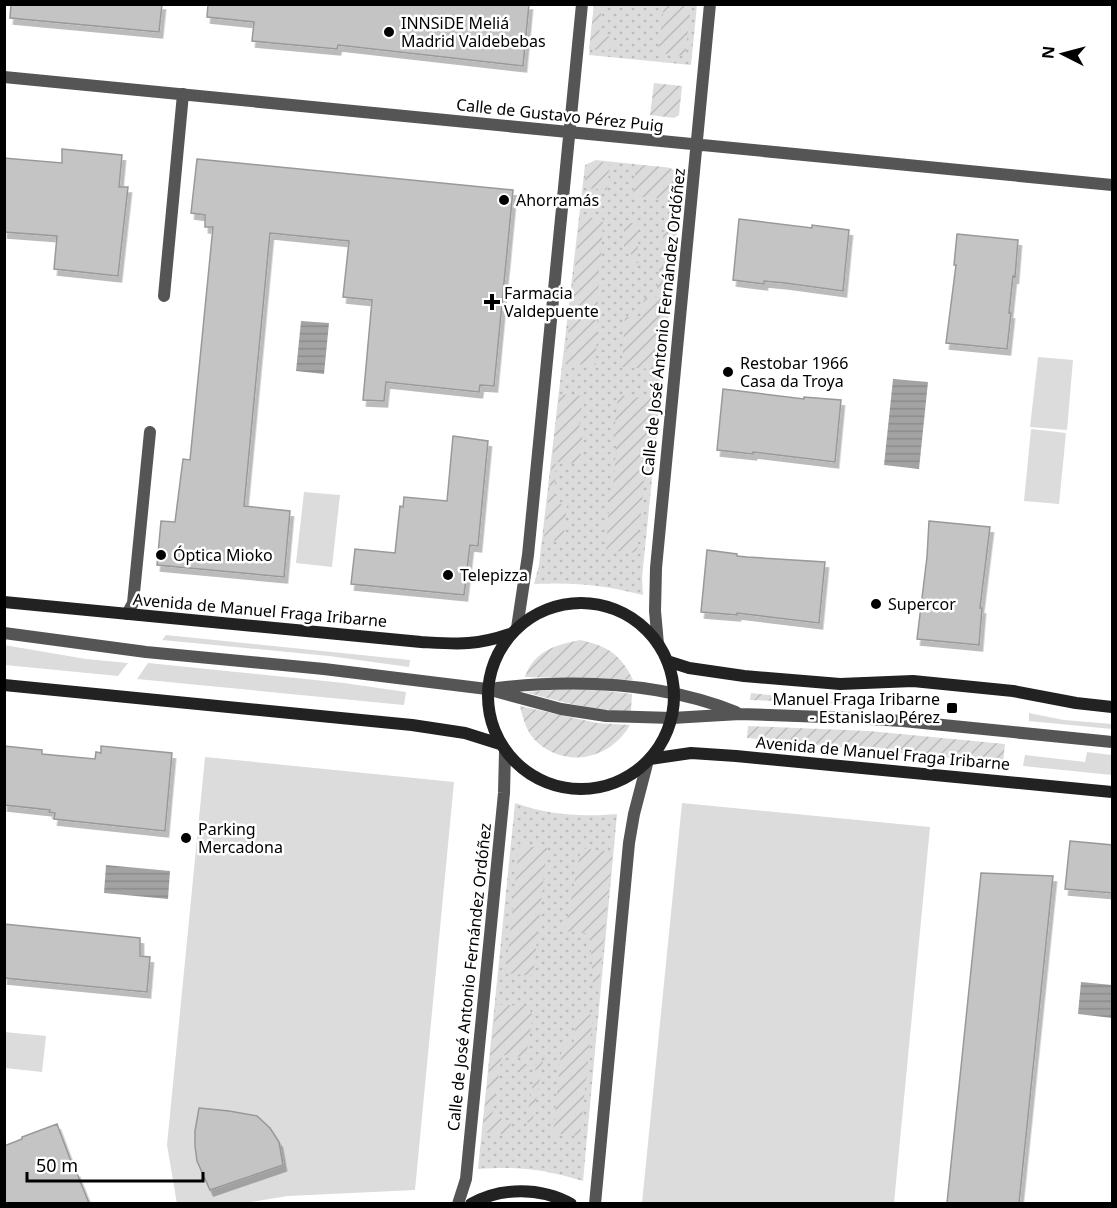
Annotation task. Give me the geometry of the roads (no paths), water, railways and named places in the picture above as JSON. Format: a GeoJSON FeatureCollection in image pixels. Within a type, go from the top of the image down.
{"type":"FeatureCollection","features":[{"type":"Feature","properties":{"kind":"street"},"geometry":{"type":"LineString","coordinates":[[513,631],[528,555],[582,4]]}},
{"type":"Feature","properties":{"kind":"street","name":"Calle de José Antonio Fernández Ordóñez"},"geometry":{"type":"LineString","coordinates":[[658,644],[655,611],[656,568],[710,4]]}},
{"type":"Feature","properties":{"kind":"street","name":"Calle de Gustavo Pérez Puig"},"geometry":{"type":"LineString","coordinates":[[4,77],[1113,185]]}},
{"type":"Feature","properties":{"kind":"street"},"geometry":{"type":"LineString","coordinates":[[164,296],[183,94]]}},
{"type":"Feature","properties":{"kind":"street"},"geometry":{"type":"LineString","coordinates":[[127,614],[133,603],[150,432]]}},
{"type":"Feature","properties":{"kind":"street","name":"Avenida de Manuel Fraga Iribarne"},"geometry":{"type":"LineString","coordinates":[[4,602],[421,642],[470,644],[487,642],[513,631]]}},
{"type":"Feature","properties":{"kind":"street"},"geometry":{"type":"LineString","coordinates":[[4,685],[412,725],[465,733],[502,748],[530,775],[571,791],[600,789],[615,784],[648,762],[659,748],[672,718],[674,693],[667,661],[658,644],[637,621],[624,613],[593,603],[579,602],[549,608],[532,615],[513,631],[494,659],[487,689],[489,717],[502,748]]}},
{"type":"Feature","properties":{"kind":"street"},"geometry":{"type":"LineString","coordinates":[[4,633],[146,652],[324,669],[487,689]]}},
{"type":"Feature","properties":{"kind":"street"},"geometry":{"type":"LineString","coordinates":[[667,661],[689,668],[744,676],[840,684],[913,681],[1013,691],[1076,703],[1113,707]]}},
{"type":"Feature","properties":{"kind":"street","name":"Avenida de Manuel Fraga Iribarne"},"geometry":{"type":"LineString","coordinates":[[487,689],[537,684],[586,683],[674,693],[704,700],[740,714]]}},
{"type":"Feature","properties":{"kind":"street","name":"Avenida de Manuel Fraga Iribarne"},"geometry":{"type":"LineString","coordinates":[[487,689],[606,717],[672,718],[740,714],[903,721],[1113,742]]}},
{"type":"Feature","properties":{"kind":"street","name":"Calle de José Antonio Fernández Ordóñez"},"geometry":{"type":"LineString","coordinates":[[458,1203],[466,1179],[504,793],[502,748]]}},
{"type":"Feature","properties":{"kind":"street","name":"Avenida de Manuel Fraga Iribarne"},"geometry":{"type":"LineString","coordinates":[[648,762],[691,753],[1113,792]]}},
{"type":"Feature","properties":{"kind":"street"},"geometry":{"type":"LineString","coordinates":[[595,1203],[629,843],[636,805],[648,762]]}},
{"type":"Feature","properties":{"kind":"street"},"geometry":{"type":"LineString","coordinates":[[471,1203],[483,1197],[513,1191],[543,1193],[571,1203]]}},
{"type":"Feature","properties":{"kind":"place","name":"INNSiDE Meliá Madrid Valdebebas"},"geometry":{"type":"Point","coordinates":[389,32]}},
{"type":"Feature","properties":{"kind":"place","name":"Ahorramás"},"geometry":{"type":"Point","coordinates":[504,200]}},
{"type":"Feature","properties":{"kind":"place","name":"Farmacia Valdepuente"},"geometry":{"type":"Point","coordinates":[492,302]}},
{"type":"Feature","properties":{"kind":"place","name":"Restobar 1966 Casa da Troya"},"geometry":{"type":"Point","coordinates":[728,372]}},
{"type":"Feature","properties":{"kind":"place","name":"Óptica Mioko"},"geometry":{"type":"Point","coordinates":[161,555]}},
{"type":"Feature","properties":{"kind":"place","name":"Telepizza"},"geometry":{"type":"Point","coordinates":[448,575]}},
{"type":"Feature","properties":{"kind":"place","name":"Supercor"},"geometry":{"type":"Point","coordinates":[876,604]}},
{"type":"Feature","properties":{"kind":"place","name":"Manuel Fraga Iribarne - Estanislao Pérez"},"geometry":{"type":"Point","coordinates":[952,708]}},
{"type":"Feature","properties":{"kind":"place","name":"Parking Mercadona"},"geometry":{"type":"Point","coordinates":[186,838]}}]}
